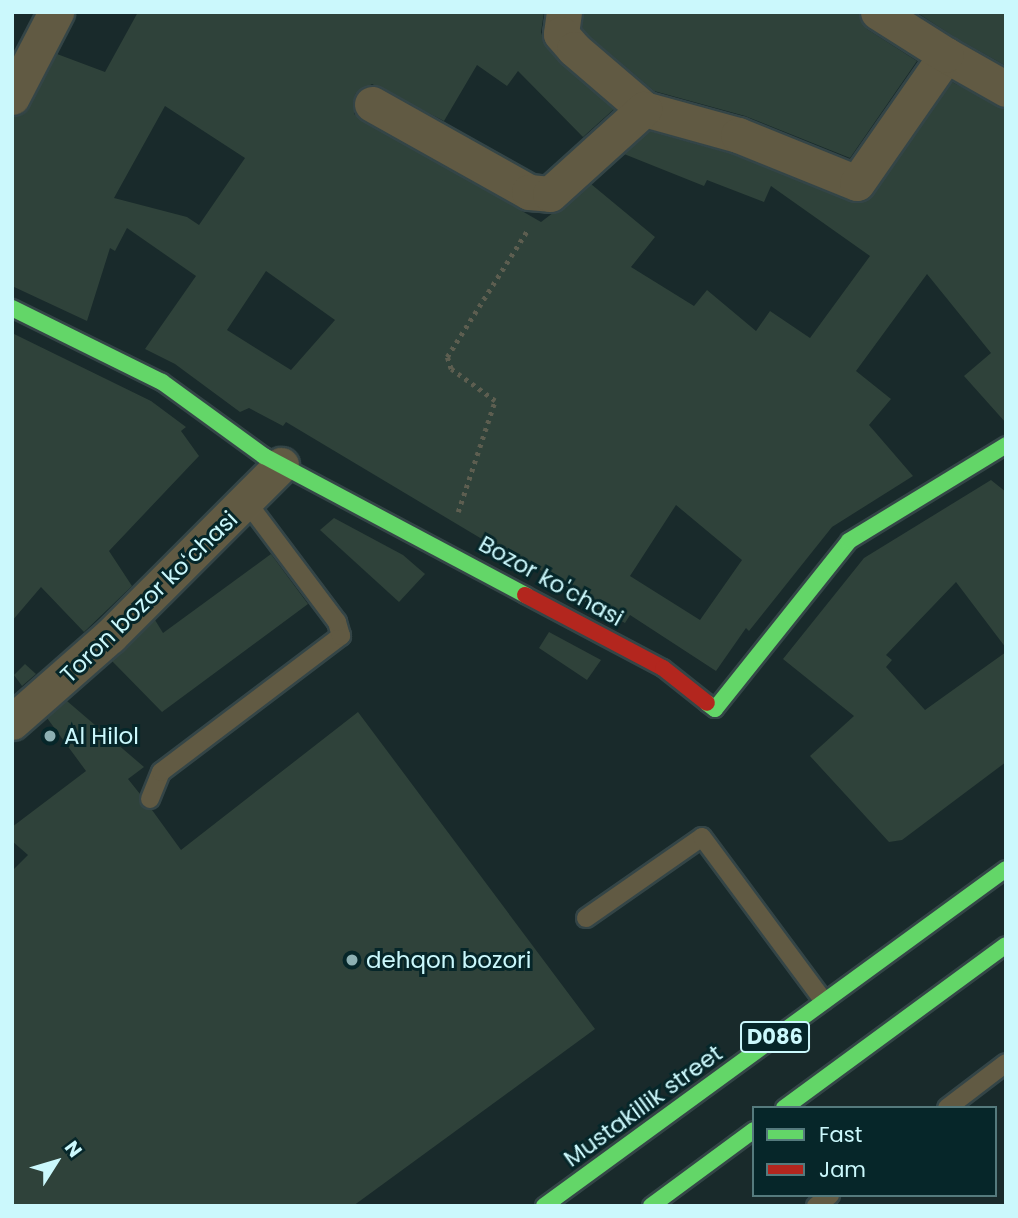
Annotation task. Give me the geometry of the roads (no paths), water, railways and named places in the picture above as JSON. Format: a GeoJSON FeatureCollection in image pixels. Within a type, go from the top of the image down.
{"type":"FeatureCollection","features":[{"type":"Feature","properties":{"kind":"street"},"geometry":{"type":"LineString","coordinates":[[12,96],[56,12]]}},
{"type":"Feature","properties":{"kind":"street"},"geometry":{"type":"LineString","coordinates":[[564,12],[561,34],[574,49],[645,109],[738,135],[857,183],[946,55]]}},
{"type":"Feature","properties":{"kind":"street"},"geometry":{"type":"LineString","coordinates":[[878,12],[1006,89]]}},
{"type":"Feature","properties":{"kind":"street"},"geometry":{"type":"LineString","coordinates":[[372,104],[529,192],[550,194],[645,109]]}},
{"type":"Feature","properties":{"kind":"street","name":"Bozor ko'chasi"},"geometry":{"type":"LineString","coordinates":[[12,308],[35,315],[162,382],[281,465],[442,548],[663,668],[715,709],[849,541],[1006,445]]}},
{"type":"Feature","properties":{"kind":"street","name":"Toron bozor koʻchasi"},"geometry":{"type":"LineString","coordinates":[[12,722],[100,646],[247,502],[281,465]]}},
{"type":"Feature","properties":{"kind":"street","name":"Mustakillik street"},"geometry":{"type":"LineString","coordinates":[[544,1206],[1006,869]]}},
{"type":"Feature","properties":{"kind":"street","name":"D086"},"geometry":{"type":"LineString","coordinates":[[787,1106],[1004,948]]}},
{"type":"Feature","properties":{"kind":"street"},"geometry":{"type":"LineString","coordinates":[[651,1206],[752,1131]]}},
{"type":"Feature","properties":{"kind":"lane"},"geometry":{"type":"LineString","coordinates":[[150,799],[161,772],[341,636],[337,622],[247,502]]}},
{"type":"Feature","properties":{"kind":"lane"},"geometry":{"type":"LineString","coordinates":[[586,918],[702,837],[824,1001]]}},
{"type":"Feature","properties":{"kind":"lane"},"geometry":{"type":"LineString","coordinates":[[950,1106],[1006,1063]]}},
{"type":"Feature","properties":{"kind":"place","name":"Al Hilol"},"geometry":{"type":"Point","coordinates":[50,736]}},
{"type":"Feature","properties":{"kind":"place","name":"dehqon bozori"},"geometry":{"type":"Point","coordinates":[352,960]}}]}
